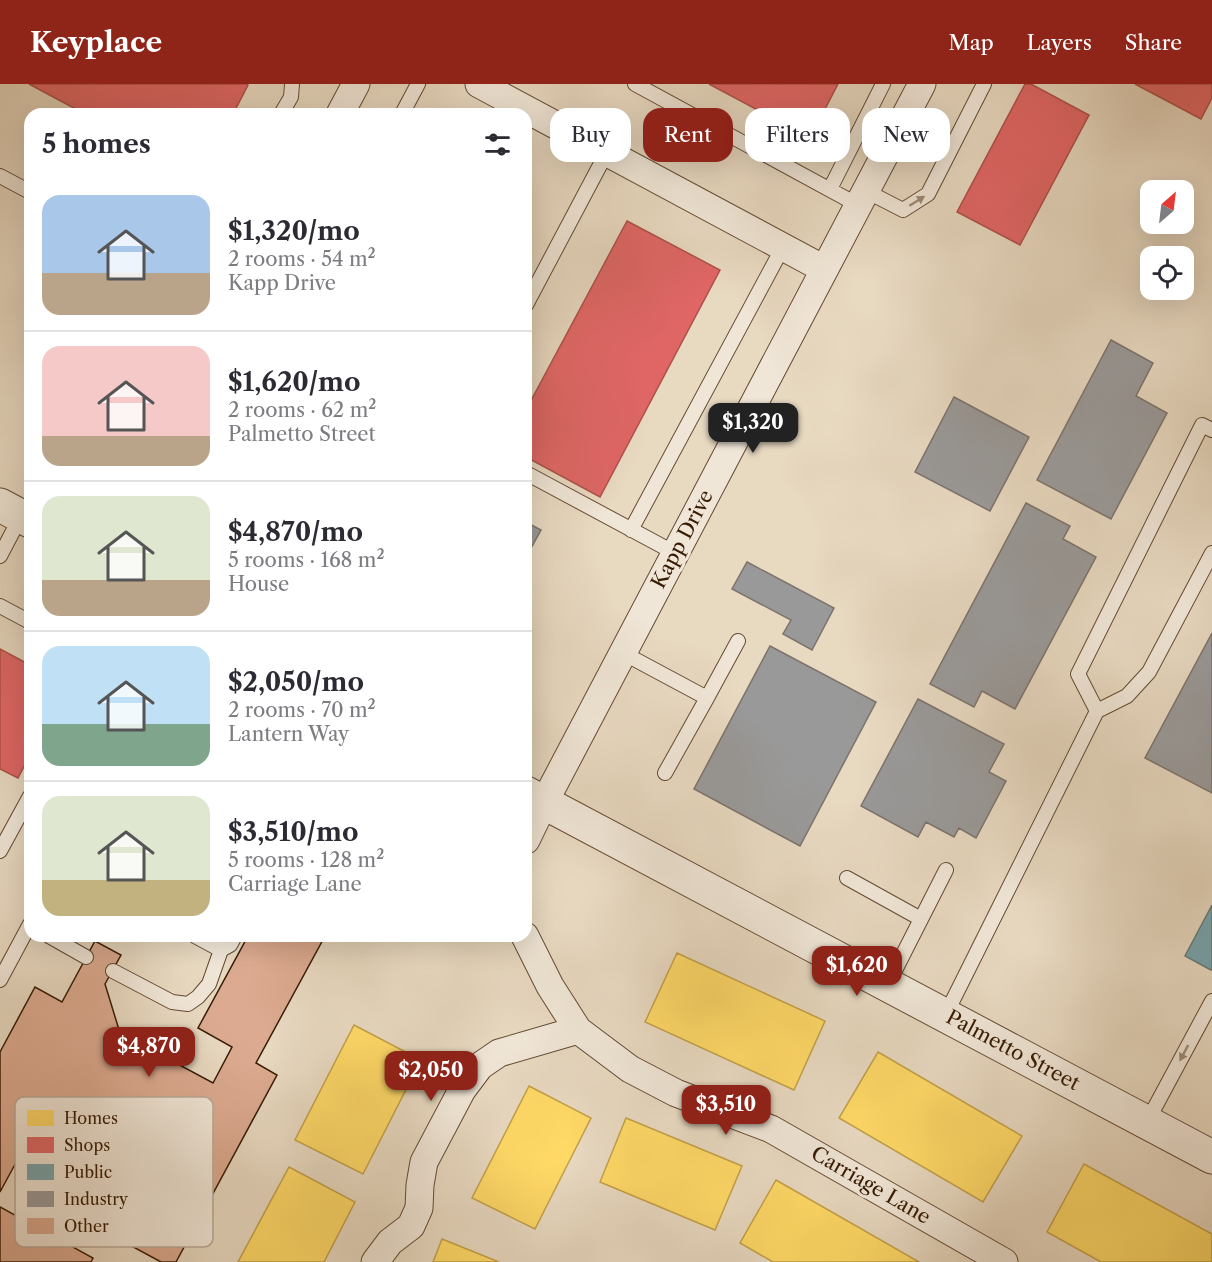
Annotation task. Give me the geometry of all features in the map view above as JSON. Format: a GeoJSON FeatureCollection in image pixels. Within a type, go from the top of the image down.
{"type":"FeatureCollection","features":[{"type":"Feature","properties":{"kind":"street"},"geometry":{"type":"LineString","coordinates":[[343,108],[356,84]]}},
{"type":"Feature","properties":{"kind":"street"},"geometry":{"type":"LineString","coordinates":[[479,84],[524,108]]}},
{"type":"Feature","properties":{"kind":"street","name":"Kapp Drive"},"geometry":{"type":"LineString","coordinates":[[535,798],[623,653],[922,84]]}},
{"type":"Feature","properties":{"kind":"street"},"geometry":{"type":"LineString","coordinates":[[532,112],[550,122]]}},
{"type":"Feature","properties":{"kind":"street"},"geometry":{"type":"LineString","coordinates":[[626,162],[824,269]]}},
{"type":"Feature","properties":{"kind":"street","name":"Palmetto Street"},"geometry":{"type":"LineString","coordinates":[[535,798],[1212,1157]]}},
{"type":"Feature","properties":{"kind":"street","name":"Carriage Lane"},"geometry":{"type":"LineString","coordinates":[[528,942],[550,986],[578,1030],[630,1069],[676,1093],[771,1129],[1004,1262]]}},
{"type":"Feature","properties":{"kind":"street"},"geometry":{"type":"LineString","coordinates":[[375,1262],[390,1242],[411,1226],[419,1208],[424,1162],[462,1090],[480,1066],[499,1053],[578,1030]]}},
{"type":"Feature","properties":{"kind":"lane"},"geometry":{"type":"LineString","coordinates":[[285,108],[291,97],[292,84]]}},
{"type":"Feature","properties":{"kind":"lane"},"geometry":{"type":"LineString","coordinates":[[405,108],[418,84]]}},
{"type":"Feature","properties":{"kind":"lane"},"geometry":{"type":"LineString","coordinates":[[635,84],[830,189],[903,210],[928,194],[984,84]]}},
{"type":"Feature","properties":{"kind":"lane"},"geometry":{"type":"LineString","coordinates":[[830,189],[883,84]]}},
{"type":"Feature","properties":{"kind":"lane"},"geometry":{"type":"LineString","coordinates":[[532,294],[602,162]]}},
{"type":"Feature","properties":{"kind":"lane"},"geometry":{"type":"LineString","coordinates":[[0,176],[24,189]]}},
{"type":"Feature","properties":{"kind":"lane"},"geometry":{"type":"LineString","coordinates":[[631,530],[783,247]]}},
{"type":"Feature","properties":{"kind":"lane"},"geometry":{"type":"LineString","coordinates":[[1097,711],[1078,674],[1202,425],[1212,430]]}},
{"type":"Feature","properties":{"kind":"lane"},"geometry":{"type":"LineString","coordinates":[[532,476],[675,554]]}},
{"type":"Feature","properties":{"kind":"lane"},"geometry":{"type":"LineString","coordinates":[[0,556],[17,514]]}},
{"type":"Feature","properties":{"kind":"lane"},"geometry":{"type":"LineString","coordinates":[[946,1014],[1097,711],[1127,696],[1149,672],[1212,553]]}},
{"type":"Feature","properties":{"kind":"lane"},"geometry":{"type":"LineString","coordinates":[[0,606],[24,619]]}},
{"type":"Feature","properties":{"kind":"lane"},"geometry":{"type":"LineString","coordinates":[[665,773],[738,641]]}},
{"type":"Feature","properties":{"kind":"lane"},"geometry":{"type":"LineString","coordinates":[[623,653],[707,698]]}},
{"type":"Feature","properties":{"kind":"lane"},"geometry":{"type":"LineString","coordinates":[[0,851],[24,807]]}},
{"type":"Feature","properties":{"kind":"lane"},"geometry":{"type":"LineString","coordinates":[[888,984],[946,870]]}},
{"type":"Feature","properties":{"kind":"lane"},"geometry":{"type":"LineString","coordinates":[[847,878],[921,919]]}},
{"type":"Feature","properties":{"kind":"lane"},"geometry":{"type":"LineString","coordinates":[[0,980],[24,936]]}},
{"type":"Feature","properties":{"kind":"lane"},"geometry":{"type":"LineString","coordinates":[[60,942],[86,957]]}},
{"type":"Feature","properties":{"kind":"lane"},"geometry":{"type":"LineString","coordinates":[[206,942],[221,950]]}},
{"type":"Feature","properties":{"kind":"lane"},"geometry":{"type":"LineString","coordinates":[[113,971],[172,1002],[188,1004],[198,997],[209,984],[221,950],[232,942]]}},
{"type":"Feature","properties":{"kind":"lane"},"geometry":{"type":"LineString","coordinates":[[1147,1122],[1212,1001]]}},
{"type":"Feature","properties":{"kind":"building: Homes"},"geometry":{"type":"Polygon","coordinates":[[[677,953],[825,1021],[794,1090],[645,1022],[677,953]]]}},
{"type":"Feature","properties":{"kind":"building: Homes"},"geometry":{"type":"Polygon","coordinates":[[[354,1025],[421,1060],[363,1174],[295,1140],[354,1025]]]}},
{"type":"Feature","properties":{"kind":"building: Homes"},"geometry":{"type":"Polygon","coordinates":[[[878,1052],[1022,1136],[983,1202],[839,1118],[878,1052]]]}},
{"type":"Feature","properties":{"kind":"building: Homes"},"geometry":{"type":"Polygon","coordinates":[[[529,1086],[591,1118],[535,1229],[472,1198],[529,1086]]]}},
{"type":"Feature","properties":{"kind":"building: Homes"},"geometry":{"type":"Polygon","coordinates":[[[626,1118],[742,1166],[715,1230],[600,1182],[626,1118]]]}},
{"type":"Feature","properties":{"kind":"building: Homes"},"geometry":{"type":"Polygon","coordinates":[[[1084,1164],[1212,1234],[1212,1262],[1101,1262],[1047,1232],[1084,1164]]]}},
{"type":"Feature","properties":{"kind":"building: Homes"},"geometry":{"type":"Polygon","coordinates":[[[289,1167],[355,1202],[324,1262],[238,1262],[289,1167]]]}},
{"type":"Feature","properties":{"kind":"building: Homes"},"geometry":{"type":"Polygon","coordinates":[[[776,1180],[919,1262],[773,1262],[740,1243],[776,1180]]]}},
{"type":"Feature","properties":{"kind":"building: Homes"},"geometry":{"type":"Polygon","coordinates":[[[442,1239],[499,1262],[433,1262],[442,1239]]]}},
{"type":"Feature","properties":{"kind":"building: Shops"},"geometry":{"type":"Polygon","coordinates":[[[29,84],[248,85],[236,108],[74,108],[29,84]]]}},
{"type":"Feature","properties":{"kind":"building: Shops"},"geometry":{"type":"Polygon","coordinates":[[[709,84],[838,84],[826,108],[754,108],[709,84]]]}},
{"type":"Feature","properties":{"kind":"building: Shops"},"geometry":{"type":"Polygon","coordinates":[[[1025,84],[1031,84],[1089,115],[1020,245],[957,212],[1025,84]]]}},
{"type":"Feature","properties":{"kind":"building: Shops"},"geometry":{"type":"Polygon","coordinates":[[[1135,84],[1212,84],[1212,98],[1201,119],[1135,84]]]}},
{"type":"Feature","properties":{"kind":"building: Shops"},"geometry":{"type":"Polygon","coordinates":[[[627,221],[720,270],[600,497],[532,460],[532,399],[627,221]]]}},
{"type":"Feature","properties":{"kind":"building: Shops"},"geometry":{"type":"Polygon","coordinates":[[[0,649],[24,662],[24,766],[18,778],[0,769],[0,649]]]}},
{"type":"Feature","properties":{"kind":"building: Public"},"geometry":{"type":"Polygon","coordinates":[[[1212,905],[1212,969],[1211,970],[1185,956],[1212,905]]]}},
{"type":"Feature","properties":{"kind":"building: Industry"},"geometry":{"type":"Polygon","coordinates":[[[1111,340],[1153,363],[1136,396],[1167,413],[1111,519],[1037,480],[1111,340]]]}},
{"type":"Feature","properties":{"kind":"building: Industry"},"geometry":{"type":"Polygon","coordinates":[[[954,397],[1029,437],[990,511],[915,472],[954,397]]]}},
{"type":"Feature","properties":{"kind":"building: Industry"},"geometry":{"type":"Polygon","coordinates":[[[1026,503],[1070,526],[1063,539],[1096,557],[1015,709],[982,691],[974,707],[930,684],[1026,503]]]}},
{"type":"Feature","properties":{"kind":"building: Industry"},"geometry":{"type":"Polygon","coordinates":[[[532,525],[541,530],[532,546],[532,525]]]}},
{"type":"Feature","properties":{"kind":"building: Industry"},"geometry":{"type":"Polygon","coordinates":[[[747,562],[834,608],[812,650],[783,634],[791,620],[732,589],[747,562]]]}},
{"type":"Feature","properties":{"kind":"building: Industry"},"geometry":{"type":"Polygon","coordinates":[[[1212,633],[1212,793],[1145,758],[1212,633]]]}},
{"type":"Feature","properties":{"kind":"building: Industry"},"geometry":{"type":"Polygon","coordinates":[[[770,646],[876,702],[800,846],[694,789],[770,646]]]}},
{"type":"Feature","properties":{"kind":"building: Industry"},"geometry":{"type":"Polygon","coordinates":[[[918,699],[1004,744],[989,772],[1006,781],[976,838],[959,828],[954,837],[926,822],[918,837],[861,806],[918,699]]]}},
{"type":"Feature","properties":{"kind":"building: Other"},"geometry":{"type":"Polygon","coordinates":[[[94,942],[97,942],[121,955],[105,984],[120,1033],[213,1083],[232,1047],[198,1028],[245,942],[322,942],[256,1063],[277,1075],[213,1193],[213,1097],[15,1097],[15,1164],[0,1192],[0,1052],[35,987],[62,1002],[94,942]]]}},
{"type":"Feature","properties":{"kind":"building: Other"},"geometry":{"type":"Polygon","coordinates":[[[0,1207],[15,1215],[15,1247],[73,1247],[93,1258],[91,1262],[0,1262],[0,1207]]]}},
{"type":"Feature","properties":{"kind":"building: Other"},"geometry":{"type":"Polygon","coordinates":[[[133,1247],[184,1247],[176,1262],[161,1262],[133,1247]]]}}]}
